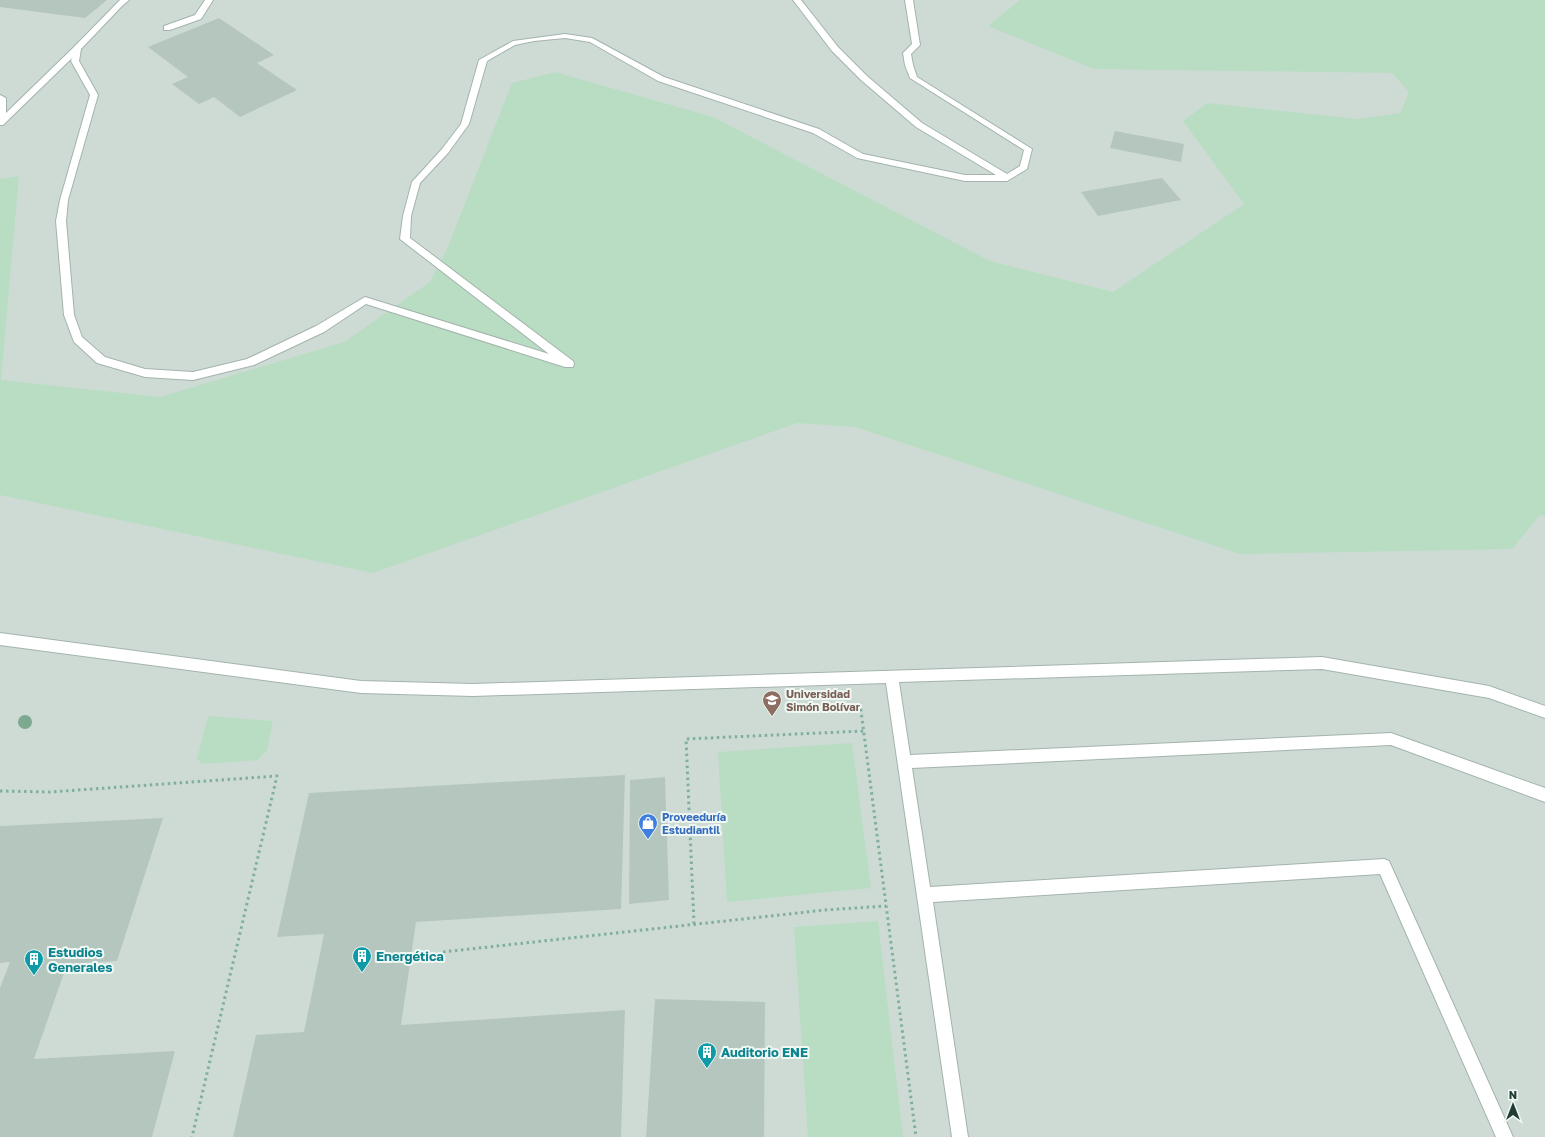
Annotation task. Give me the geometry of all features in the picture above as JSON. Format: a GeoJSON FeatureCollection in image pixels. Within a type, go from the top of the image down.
{"type":"FeatureCollection","features":[{"type":"Feature","properties":{"kind":"lane"},"geometry":{"type":"LineString","coordinates":[[1,117],[77,49],[119,4],[125,0]]}},
{"type":"Feature","properties":{"kind":"lane"},"geometry":{"type":"LineString","coordinates":[[167,28],[198,17],[209,0]]}},
{"type":"Feature","properties":{"kind":"lane"},"geometry":{"type":"LineString","coordinates":[[797,0],[835,49],[864,78],[919,124],[1006,178]]}},
{"type":"Feature","properties":{"kind":"lane"},"geometry":{"type":"LineString","coordinates":[[77,49],[74,61],[94,95],[64,200],[61,221],[69,315],[78,338],[101,360],[145,373],[193,376],[250,362],[320,329],[365,300],[569,364],[405,238],[407,216],[416,182],[445,151],[465,124],[483,60],[513,43],[534,39],[565,36],[592,40],[661,79],[816,131],[860,156],[965,178],[1006,178],[1024,167],[1028,149],[914,78],[909,66],[907,53],[916,45],[909,0]]}},
{"type":"Feature","properties":{"kind":"lane"},"geometry":{"type":"LineString","coordinates":[[0,97],[2,98],[1,117]]}},
{"type":"Feature","properties":{"kind":"lane"},"geometry":{"type":"LineString","coordinates":[[0,639],[361,687],[474,690],[1322,663],[1489,692],[1545,712]]}},
{"type":"Feature","properties":{"kind":"lane"},"geometry":{"type":"LineString","coordinates":[[892,677],[960,1137]]}},
{"type":"Feature","properties":{"kind":"lane"},"geometry":{"type":"LineString","coordinates":[[905,762],[1391,739],[1545,795]]}},
{"type":"Feature","properties":{"kind":"lane"},"geometry":{"type":"LineString","coordinates":[[925,895],[1384,866],[1505,1137]]}},
{"type":"Feature","properties":{"kind":"path"},"geometry":{"type":"LineString","coordinates":[[857,678],[916,1137]]}},
{"type":"Feature","properties":{"kind":"path"},"geometry":{"type":"LineString","coordinates":[[694,924],[686,739],[864,731]]}},
{"type":"Feature","properties":{"kind":"path"},"geometry":{"type":"LineString","coordinates":[[0,791],[50,792],[277,776],[192,1137]]}},
{"type":"Feature","properties":{"kind":"path"},"geometry":{"type":"LineString","coordinates":[[443,952],[825,910],[886,906]]}},
{"type":"Feature","properties":{"kind":"shaded area","name":"Universidad Simón Bolívar"},"geometry":{"type":"Polygon","coordinates":[[[0,0],[1467,0],[1545,297],[1545,1137],[0,1137],[0,0]]]}},
{"type":"Feature","properties":{"kind":"green space"},"geometry":{"type":"Polygon","coordinates":[[[1020,0],[1545,0],[1545,516],[1540,515],[1512,549],[1240,554],[855,427],[797,423],[373,573],[0,495],[0,179],[19,176],[1,380],[160,397],[344,342],[430,282],[447,249],[512,83],[555,72],[713,117],[990,261],[1113,292],[1244,204],[1183,121],[1207,103],[1358,119],[1400,113],[1409,92],[1392,73],[1094,69],[988,26],[1020,0]]]}},
{"type":"Feature","properties":{"kind":"green space"},"geometry":{"type":"Polygon","coordinates":[[[208,716],[273,721],[267,750],[258,760],[202,764],[197,759],[208,716]]]}},
{"type":"Feature","properties":{"kind":"green space"},"geometry":{"type":"Polygon","coordinates":[[[852,743],[871,888],[727,902],[718,752],[852,743]]]}},
{"type":"Feature","properties":{"kind":"green space"},"geometry":{"type":"Polygon","coordinates":[[[878,921],[903,1137],[808,1137],[794,927],[878,921]]]}},
{"type":"Feature","properties":{"kind":"building"},"geometry":{"type":"Polygon","coordinates":[[[0,0],[107,0],[85,18],[0,7],[0,0]]]}},
{"type":"Feature","properties":{"kind":"building"},"geometry":{"type":"Polygon","coordinates":[[[219,18],[274,55],[257,63],[297,90],[240,117],[214,97],[199,104],[172,84],[188,77],[148,47],[219,18]]]}},
{"type":"Feature","properties":{"kind":"building"},"geometry":{"type":"Polygon","coordinates":[[[1115,131],[1184,144],[1181,162],[1110,148],[1115,131]]]}},
{"type":"Feature","properties":{"kind":"building"},"geometry":{"type":"Polygon","coordinates":[[[1162,178],[1181,200],[1098,216],[1081,192],[1162,178]]]}},
{"type":"Feature","properties":{"kind":"building","name":"Energética"},"geometry":{"type":"Polygon","coordinates":[[[625,775],[621,909],[416,922],[401,1025],[625,1010],[621,1137],[233,1137],[256,1035],[304,1032],[324,934],[277,937],[309,793],[625,775]]]}},
{"type":"Feature","properties":{"kind":"building","name":"Proveeduría Estudiantil"},"geometry":{"type":"Polygon","coordinates":[[[665,777],[669,900],[629,904],[630,780],[665,777]]]}},
{"type":"Feature","properties":{"kind":"building","name":"Estudios Generales"},"geometry":{"type":"Polygon","coordinates":[[[163,818],[117,961],[67,964],[34,1059],[175,1051],[152,1137],[0,1137],[0,988],[10,962],[0,963],[0,826],[163,818]]]}},
{"type":"Feature","properties":{"kind":"building","name":"Auditorio ENE"},"geometry":{"type":"Polygon","coordinates":[[[655,999],[765,1002],[764,1137],[646,1137],[655,999]]]}},
{"type":"Feature","properties":{"kind":"place","name":"Universidad Simón Bolívar"},"geometry":{"type":"Point","coordinates":[772,717]}},
{"type":"Feature","properties":{"kind":"place","name":"Proveeduría Estudiantil"},"geometry":{"type":"Point","coordinates":[648,840]}},
{"type":"Feature","properties":{"kind":"place","name":"Energética"},"geometry":{"type":"Point","coordinates":[362,973]}},
{"type":"Feature","properties":{"kind":"place","name":"Estudios Generales"},"geometry":{"type":"Point","coordinates":[34,976]}},
{"type":"Feature","properties":{"kind":"place","name":"Auditorio ENE"},"geometry":{"type":"Point","coordinates":[707,1069]}}]}
